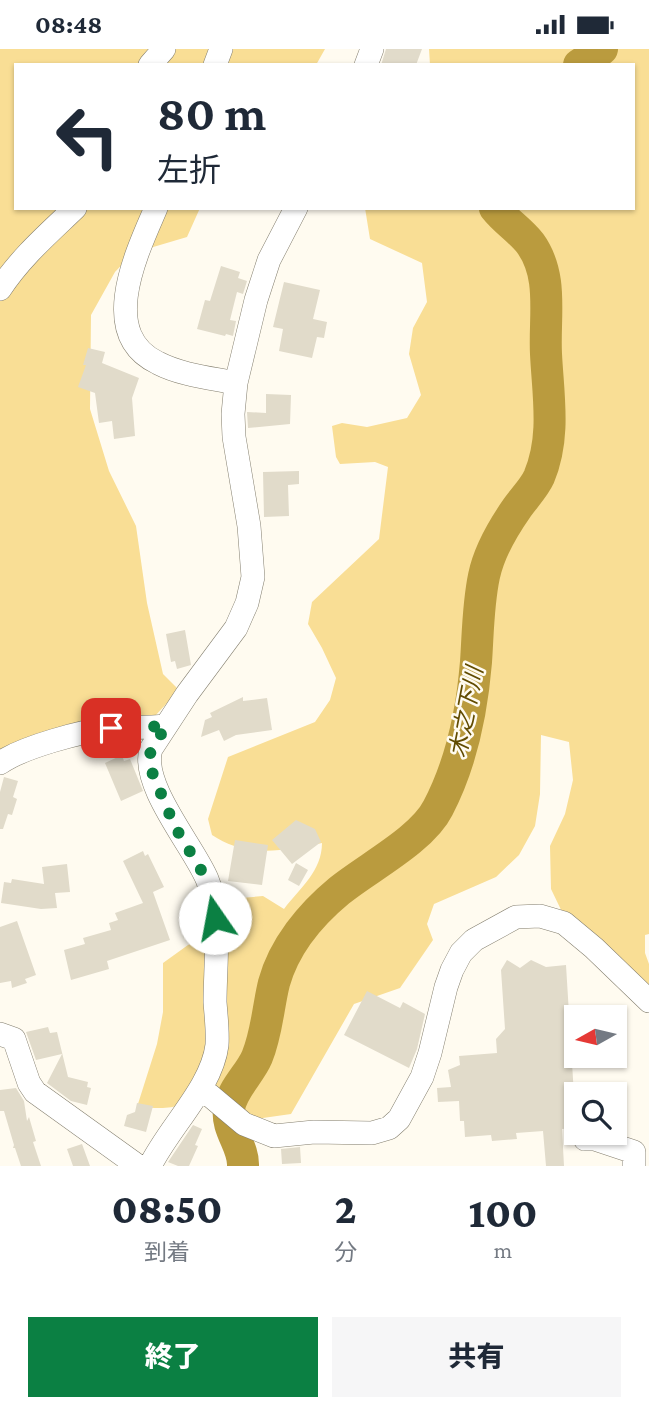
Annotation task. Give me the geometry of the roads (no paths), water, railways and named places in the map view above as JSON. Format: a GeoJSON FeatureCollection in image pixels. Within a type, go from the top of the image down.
{"type":"FeatureCollection","features":[{"type":"Feature","properties":{"kind":"street"},"geometry":{"type":"LineString","coordinates":[[152,63],[164,49]]}},
{"type":"Feature","properties":{"kind":"street"},"geometry":{"type":"LineString","coordinates":[[0,289],[13,269],[34,246],[73,210]]}},
{"type":"Feature","properties":{"kind":"street"},"geometry":{"type":"LineString","coordinates":[[155,210],[138,248],[127,285],[125,314],[128,334],[140,351],[157,363],[236,383]]}},
{"type":"Feature","properties":{"kind":"street"},"geometry":{"type":"LineString","coordinates":[[150,1166],[173,1127],[204,1091],[216,1046],[215,918],[207,880],[175,827],[148,759],[187,694],[236,628],[247,603],[253,577],[249,526],[234,437],[236,383],[256,300],[269,260],[295,210]]}},
{"type":"Feature","properties":{"kind":"street"},"geometry":{"type":"LineString","coordinates":[[0,763],[13,754],[86,733],[111,728],[166,726]]}},
{"type":"Feature","properties":{"kind":"street"},"geometry":{"type":"LineString","coordinates":[[204,1091],[244,1124],[274,1136],[314,1132],[372,1133],[388,1128],[398,1119],[422,1077],[446,986],[461,953],[474,940],[516,917],[540,916],[564,923],[649,1001]]}},
{"type":"Feature","properties":{"kind":"street"},"geometry":{"type":"LineString","coordinates":[[0,1034],[14,1039],[29,1083],[35,1092],[138,1166]]}},
{"type":"Feature","properties":{"kind":"street"},"geometry":{"type":"LineString","coordinates":[[613,1145],[634,1152],[634,1166]]}},
{"type":"Feature","properties":{"kind":"waterway","name":"木之下川"},"geometry":{"type":"LineString","coordinates":[[582,63],[602,49]]}},
{"type":"Feature","properties":{"kind":"waterway","name":"木之下川"},"geometry":{"type":"LineString","coordinates":[[243,1166],[241,1152],[230,1124],[230,1102],[260,1048],[278,970],[291,944],[318,910],[339,891],[420,831],[438,808],[453,774],[468,718],[474,681],[480,597],[486,567],[502,532],[537,481],[548,447],[550,416],[546,297],[542,269],[530,243],[497,210]]}}]}
